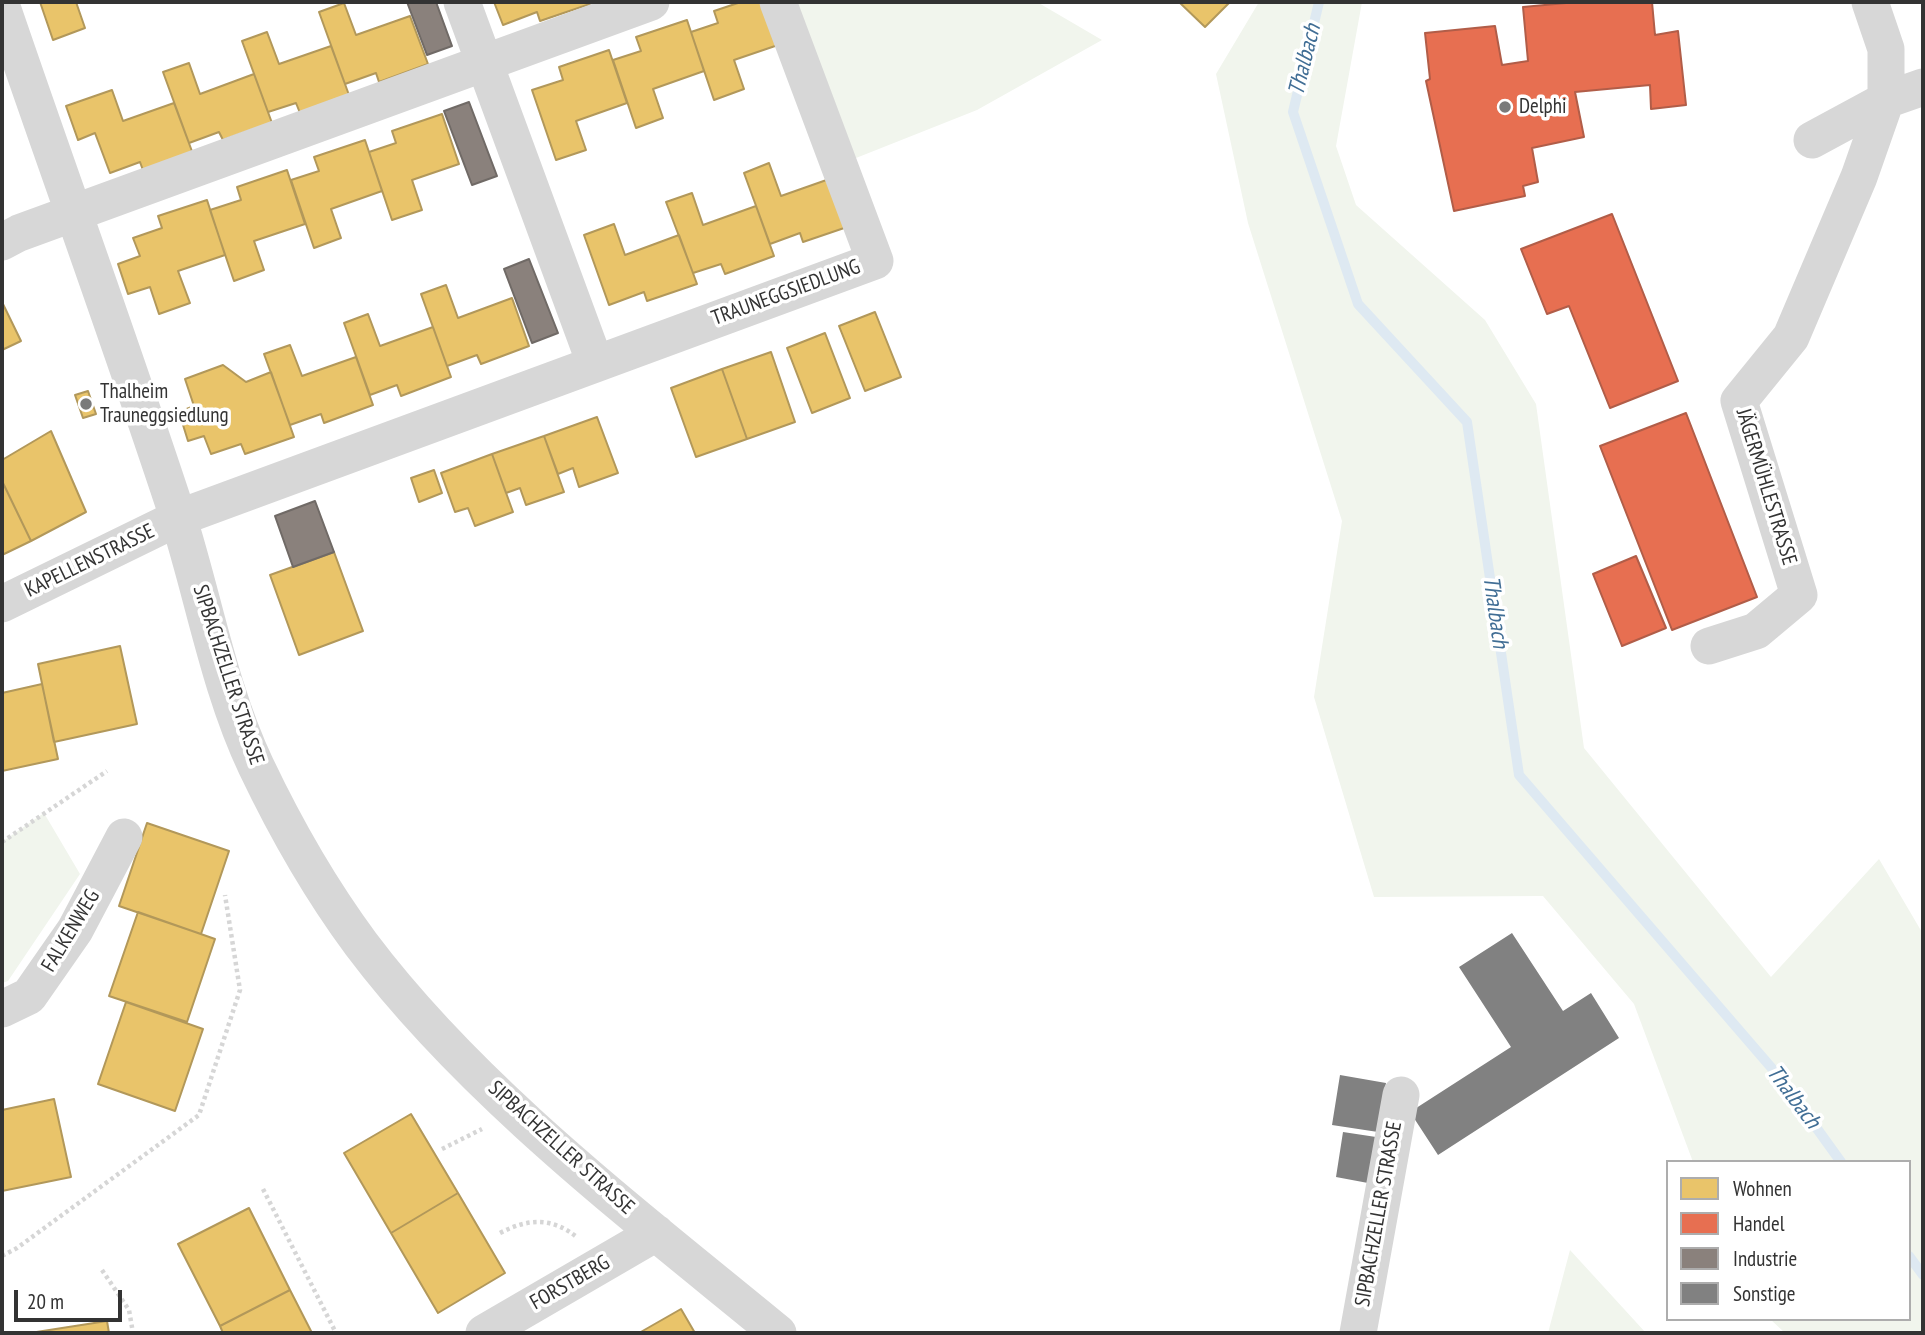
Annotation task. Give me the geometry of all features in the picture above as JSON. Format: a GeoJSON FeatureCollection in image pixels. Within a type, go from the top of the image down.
{"type":"FeatureCollection","features":[{"type":"Feature","properties":{"kind":"street"},"geometry":{"type":"LineString","coordinates":[[462,2],[595,363]]}},
{"type":"Feature","properties":{"kind":"street"},"geometry":{"type":"LineString","coordinates":[[2,242],[651,2]]}},
{"type":"Feature","properties":{"kind":"street","name":"TRAUNEGGSIEDLUNG"},"geometry":{"type":"LineString","coordinates":[[178,518],[875,261],[778,2]]}},
{"type":"Feature","properties":{"kind":"street","name":"JÄGERMÜHLESTRASSE"},"geometry":{"type":"LineString","coordinates":[[1709,646],[1756,631],[1799,595],[1739,401],[1791,337],[1859,177],[1886,100],[1886,49],[1870,2]]}},
{"type":"Feature","properties":{"kind":"street","name":"SIPBACHZELLER STRASSE"},"geometry":{"type":"LineString","coordinates":[[2,7],[178,518],[221,668],[256,765],[309,864],[360,943],[423,1018],[517,1111],[656,1233],[778,1333]]}},
{"type":"Feature","properties":{"kind":"street"},"geometry":{"type":"LineString","coordinates":[[1812,140],[1886,100],[1923,87]]}},
{"type":"Feature","properties":{"kind":"street","name":"KAPELLENSTRASSE"},"geometry":{"type":"LineString","coordinates":[[2,604],[178,518]]}},
{"type":"Feature","properties":{"kind":"street","name":"FALKENWEG"},"geometry":{"type":"LineString","coordinates":[[2,1009],[29,996],[75,930],[124,836]]}},
{"type":"Feature","properties":{"kind":"street","name":"SIPBACHZELLER STRASSE"},"geometry":{"type":"LineString","coordinates":[[1358,1333],[1401,1095]]}},
{"type":"Feature","properties":{"kind":"street","name":"FORSTBERG"},"geometry":{"type":"LineString","coordinates":[[484,1333],[542,1317],[598,1267],[656,1233]]}},
{"type":"Feature","properties":{"kind":"path"},"geometry":{"type":"LineString","coordinates":[[2,842],[107,771]]}},
{"type":"Feature","properties":{"kind":"path"},"geometry":{"type":"LineString","coordinates":[[2,1256],[17,1248],[199,1115],[240,990],[225,895]]}},
{"type":"Feature","properties":{"kind":"path"},"geometry":{"type":"LineString","coordinates":[[263,1189],[336,1333]]}},
{"type":"Feature","properties":{"kind":"path"},"geometry":{"type":"LineString","coordinates":[[500,1233],[522,1222],[543,1220],[564,1227],[583,1242],[598,1267]]}},
{"type":"Feature","properties":{"kind":"path"},"geometry":{"type":"LineString","coordinates":[[102,1270],[130,1310],[133,1333]]}},
{"type":"Feature","properties":{"kind":"shaded area"},"geometry":{"type":"Polygon","coordinates":[[[792,2],[1037,2],[1102,40],[977,110],[851,160],[792,2]]]}},
{"type":"Feature","properties":{"kind":"shaded area"},"geometry":{"type":"Polygon","coordinates":[[[1259,2],[1362,2],[1336,146],[1356,205],[1485,320],[1536,404],[1584,748],[1771,977],[1879,859],[1923,934],[1923,1333],[1785,1333],[1772,1321],[1911,1321],[1911,1160],[1692,1160],[1634,1004],[1543,896],[1374,897],[1314,697],[1342,521],[1248,223],[1216,74],[1259,2]]]}},
{"type":"Feature","properties":{"kind":"shaded area"},"geometry":{"type":"Polygon","coordinates":[[[44,813],[80,874],[8,981],[2,983],[2,842],[44,813]]]}},
{"type":"Feature","properties":{"kind":"shaded area"},"geometry":{"type":"Polygon","coordinates":[[[1570,1250],[1646,1333],[1548,1333],[1570,1250]]]}},
{"type":"Feature","properties":{"kind":"building: Wohnen"},"geometry":{"type":"Polygon","coordinates":[[[40,2],[76,2],[85,28],[53,40],[40,2]]]}},
{"type":"Feature","properties":{"kind":"building: Wohnen"},"geometry":{"type":"Polygon","coordinates":[[[494,2],[590,4],[540,21],[537,12],[503,25],[494,2]]]}},
{"type":"Feature","properties":{"kind":"building: Wohnen"},"geometry":{"type":"Polygon","coordinates":[[[741,2],[767,2],[781,44],[734,60],[744,89],[714,100],[691,32],[718,23],[714,11],[741,2]]]}},
{"type":"Feature","properties":{"kind":"building: Wohnen"},"geometry":{"type":"Polygon","coordinates":[[[1179,2],[1230,2],[1205,27],[1179,2]]]}},
{"type":"Feature","properties":{"kind":"building: Wohnen"},"geometry":{"type":"Polygon","coordinates":[[[344,3],[356,35],[410,16],[428,64],[379,82],[376,73],[345,84],[319,12],[344,3]]]}},
{"type":"Feature","properties":{"kind":"building: Wohnen"},"geometry":{"type":"Polygon","coordinates":[[[687,20],[704,71],[653,89],[663,118],[636,128],[613,60],[641,51],[636,37],[687,20]]]}},
{"type":"Feature","properties":{"kind":"building: Wohnen"},"geometry":{"type":"Polygon","coordinates":[[[267,32],[279,64],[331,46],[349,95],[300,113],[296,103],[268,112],[242,41],[267,32]]]}},
{"type":"Feature","properties":{"kind":"building: Wohnen"},"geometry":{"type":"Polygon","coordinates":[[[609,50],[627,103],[576,121],[586,150],[556,160],[532,90],[563,80],[559,67],[609,50]]]}},
{"type":"Feature","properties":{"kind":"building: Wohnen"},"geometry":{"type":"Polygon","coordinates":[[[189,63],[200,94],[254,74],[272,123],[223,140],[219,132],[189,143],[163,72],[189,63]]]}},
{"type":"Feature","properties":{"kind":"building: Wohnen"},"geometry":{"type":"Polygon","coordinates":[[[112,90],[123,121],[174,103],[193,154],[144,173],[140,162],[110,173],[95,133],[78,140],[66,106],[112,90]]]}},
{"type":"Feature","properties":{"kind":"building: Wohnen"},"geometry":{"type":"Polygon","coordinates":[[[442,114],[459,164],[412,180],[422,210],[392,220],[369,152],[396,143],[392,131],[442,114]]]}},
{"type":"Feature","properties":{"kind":"building: Wohnen"},"geometry":{"type":"Polygon","coordinates":[[[365,140],[382,191],[331,209],[341,238],[314,248],[291,180],[319,171],[314,157],[365,140]]]}},
{"type":"Feature","properties":{"kind":"building: Wohnen"},"geometry":{"type":"Polygon","coordinates":[[[769,163],[781,196],[835,177],[853,225],[803,242],[800,233],[770,244],[744,173],[769,163]]]}},
{"type":"Feature","properties":{"kind":"building: Wohnen"},"geometry":{"type":"Polygon","coordinates":[[[287,170],[305,224],[254,241],[264,270],[234,281],[210,210],[241,200],[237,187],[287,170]]]}},
{"type":"Feature","properties":{"kind":"building: Wohnen"},"geometry":{"type":"Polygon","coordinates":[[[692,193],[703,225],[756,206],[774,256],[725,274],[721,264],[693,273],[666,202],[692,193]]]}},
{"type":"Feature","properties":{"kind":"building: Wohnen"},"geometry":{"type":"Polygon","coordinates":[[[207,200],[225,255],[178,271],[190,303],[159,314],[150,287],[128,294],[118,264],[140,256],[133,238],[162,228],[158,216],[207,200]]]}},
{"type":"Feature","properties":{"kind":"building: Wohnen"},"geometry":{"type":"Polygon","coordinates":[[[614,224],[625,255],[679,235],[697,284],[647,301],[644,292],[609,305],[584,235],[614,224]]]}},
{"type":"Feature","properties":{"kind":"building: Wohnen"},"geometry":{"type":"Polygon","coordinates":[[[446,285],[458,318],[512,298],[529,346],[481,364],[477,355],[447,366],[421,294],[446,285]]]}},
{"type":"Feature","properties":{"kind":"building: Wohnen"},"geometry":{"type":"Polygon","coordinates":[[[2,302],[21,341],[2,350],[2,302]]]}},
{"type":"Feature","properties":{"kind":"building: Wohnen"},"geometry":{"type":"Polygon","coordinates":[[[875,312],[901,377],[865,391],[839,326],[875,312]]]}},
{"type":"Feature","properties":{"kind":"building: Wohnen"},"geometry":{"type":"Polygon","coordinates":[[[368,314],[380,346],[433,327],[451,377],[401,396],[397,385],[370,395],[344,323],[368,314]]]}},
{"type":"Feature","properties":{"kind":"building: Wohnen"},"geometry":{"type":"Polygon","coordinates":[[[825,333],[850,398],[812,413],[787,348],[825,333]]]}},
{"type":"Feature","properties":{"kind":"building: Wohnen"},"geometry":{"type":"Polygon","coordinates":[[[290,345],[302,376],[356,357],[373,405],[324,423],[321,414],[290,425],[264,354],[290,345]]]}},
{"type":"Feature","properties":{"kind":"building: Wohnen"},"geometry":{"type":"Polygon","coordinates":[[[771,352],[795,422],[747,439],[722,369],[771,352]]]}},
{"type":"Feature","properties":{"kind":"building: Wohnen"},"geometry":{"type":"Polygon","coordinates":[[[223,365],[246,382],[271,372],[294,437],[245,454],[241,444],[211,454],[204,436],[188,441],[179,412],[194,406],[185,379],[223,365]]]}},
{"type":"Feature","properties":{"kind":"building: Wohnen"},"geometry":{"type":"Polygon","coordinates":[[[722,369],[747,439],[696,457],[671,388],[722,369]]]}},
{"type":"Feature","properties":{"kind":"building: Wohnen","name":"Thalheim Trauneggsiedlung"},"geometry":{"type":"Polygon","coordinates":[[[88,391],[96,414],[83,418],[75,395],[88,391]]]}},
{"type":"Feature","properties":{"kind":"building: Wohnen"},"geometry":{"type":"Polygon","coordinates":[[[597,417],[618,473],[579,487],[573,468],[558,474],[544,436],[597,417]]]}},
{"type":"Feature","properties":{"kind":"building: Wohnen"},"geometry":{"type":"Polygon","coordinates":[[[51,431],[86,512],[31,541],[2,481],[2,460],[51,431]]]}},
{"type":"Feature","properties":{"kind":"building: Wohnen"},"geometry":{"type":"Polygon","coordinates":[[[544,436],[564,492],[526,505],[520,488],[506,493],[492,454],[544,436]]]}},
{"type":"Feature","properties":{"kind":"building: Wohnen"},"geometry":{"type":"Polygon","coordinates":[[[492,454],[513,512],[475,526],[468,508],[455,512],[441,473],[492,454]]]}},
{"type":"Feature","properties":{"kind":"building: Wohnen"},"geometry":{"type":"Polygon","coordinates":[[[434,470],[442,493],[419,502],[411,478],[434,470]]]}},
{"type":"Feature","properties":{"kind":"building: Wohnen"},"geometry":{"type":"Polygon","coordinates":[[[4,485],[31,541],[2,555],[2,486],[4,485]]]}},
{"type":"Feature","properties":{"kind":"building: Wohnen"},"geometry":{"type":"Polygon","coordinates":[[[334,552],[363,631],[299,655],[270,575],[334,552]]]}},
{"type":"Feature","properties":{"kind":"building: Wohnen"},"geometry":{"type":"Polygon","coordinates":[[[120,646],[137,724],[54,742],[38,664],[120,646]]]}},
{"type":"Feature","properties":{"kind":"building: Wohnen"},"geometry":{"type":"Polygon","coordinates":[[[42,684],[58,759],[2,771],[2,693],[42,684]]]}},
{"type":"Feature","properties":{"kind":"building: Wohnen"},"geometry":{"type":"Polygon","coordinates":[[[147,823],[229,851],[201,934],[119,906],[147,823]]]}},
{"type":"Feature","properties":{"kind":"building: Wohnen"},"geometry":{"type":"Polygon","coordinates":[[[138,912],[215,939],[187,1022],[109,996],[138,912]]]}},
{"type":"Feature","properties":{"kind":"building: Wohnen"},"geometry":{"type":"Polygon","coordinates":[[[126,1002],[203,1029],[175,1111],[98,1084],[126,1002]]]}},
{"type":"Feature","properties":{"kind":"building: Wohnen"},"geometry":{"type":"Polygon","coordinates":[[[54,1099],[71,1177],[2,1191],[2,1110],[54,1099]]]}},
{"type":"Feature","properties":{"kind":"building: Wohnen"},"geometry":{"type":"Polygon","coordinates":[[[411,1114],[458,1193],[391,1233],[344,1153],[411,1114]]]}},
{"type":"Feature","properties":{"kind":"building: Wohnen"},"geometry":{"type":"Polygon","coordinates":[[[458,1193],[505,1273],[438,1313],[391,1233],[458,1193]]]}},
{"type":"Feature","properties":{"kind":"building: Wohnen"},"geometry":{"type":"Polygon","coordinates":[[[249,1208],[290,1290],[220,1326],[178,1244],[249,1208]]]}},
{"type":"Feature","properties":{"kind":"building: Wohnen"},"geometry":{"type":"Polygon","coordinates":[[[290,1290],[312,1333],[223,1333],[220,1326],[290,1290]]]}},
{"type":"Feature","properties":{"kind":"building: Wohnen"},"geometry":{"type":"Polygon","coordinates":[[[681,1309],[695,1333],[639,1333],[681,1309]]]}},
{"type":"Feature","properties":{"kind":"building: Wohnen"},"geometry":{"type":"Polygon","coordinates":[[[107,1321],[109,1333],[30,1333],[107,1321]]]}},
{"type":"Feature","properties":{"kind":"building: Handel","name":"Delphi"},"geometry":{"type":"Polygon","coordinates":[[[1577,2],[1652,2],[1655,35],[1678,31],[1686,105],[1651,109],[1650,85],[1575,92],[1584,137],[1532,148],[1538,182],[1523,186],[1525,196],[1454,211],[1426,81],[1430,79],[1425,33],[1495,26],[1502,65],[1528,61],[1523,7],[1577,2]]]}},
{"type":"Feature","properties":{"kind":"building: Handel"},"geometry":{"type":"Polygon","coordinates":[[[1612,214],[1678,381],[1610,408],[1569,306],[1547,314],[1521,249],[1612,214]]]}},
{"type":"Feature","properties":{"kind":"building: Handel"},"geometry":{"type":"Polygon","coordinates":[[[1686,413],[1757,597],[1672,630],[1600,446],[1686,413]]]}},
{"type":"Feature","properties":{"kind":"building: Handel"},"geometry":{"type":"Polygon","coordinates":[[[1636,556],[1666,628],[1622,646],[1593,574],[1636,556]]]}},
{"type":"Feature","properties":{"kind":"building: Industrie"},"geometry":{"type":"Polygon","coordinates":[[[407,2],[436,2],[452,46],[427,55],[407,2]]]}},
{"type":"Feature","properties":{"kind":"building: Industrie"},"geometry":{"type":"Polygon","coordinates":[[[469,102],[497,176],[472,185],[444,111],[469,102]]]}},
{"type":"Feature","properties":{"kind":"building: Industrie"},"geometry":{"type":"Polygon","coordinates":[[[529,259],[558,333],[532,343],[504,269],[529,259]]]}},
{"type":"Feature","properties":{"kind":"building: Industrie"},"geometry":{"type":"Polygon","coordinates":[[[315,501],[334,552],[293,567],[275,516],[315,501]]]}},
{"type":"Feature","properties":{"kind":"building: Sonstige"},"geometry":{"type":"Polygon","coordinates":[[[1512,933],[1563,1011],[1591,993],[1619,1038],[1438,1155],[1410,1112],[1511,1047],[1459,967],[1512,933]]]}},
{"type":"Feature","properties":{"kind":"building: Sonstige"},"geometry":{"type":"Polygon","coordinates":[[[1340,1075],[1386,1083],[1378,1132],[1332,1125],[1340,1075]]]}},
{"type":"Feature","properties":{"kind":"building: Sonstige"},"geometry":{"type":"Polygon","coordinates":[[[1343,1132],[1376,1137],[1368,1183],[1336,1177],[1343,1132]]]}},
{"type":"Feature","properties":{"kind":"waterway","name":"Thalbach"},"geometry":{"type":"LineString","coordinates":[[1319,2],[1293,112],[1358,304],[1467,422],[1519,775],[1782,1080],[1840,1160]]}},
{"type":"Feature","properties":{"kind":"waterway","name":"Thalbach"},"geometry":{"type":"LineString","coordinates":[[1911,1259],[1923,1275]]}},
{"type":"Feature","properties":{"kind":"place","name":"Delphi"},"geometry":{"type":"Point","coordinates":[1505,107]}},
{"type":"Feature","properties":{"kind":"place","name":"Thalheim Trauneggsiedlung"},"geometry":{"type":"Point","coordinates":[86,404]}}]}
